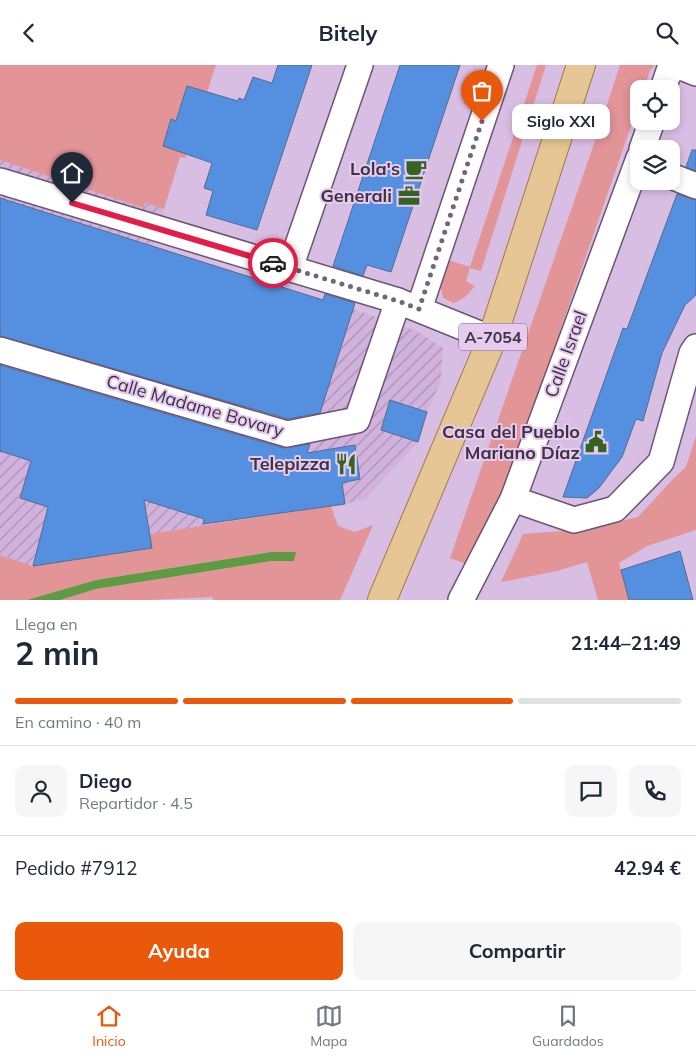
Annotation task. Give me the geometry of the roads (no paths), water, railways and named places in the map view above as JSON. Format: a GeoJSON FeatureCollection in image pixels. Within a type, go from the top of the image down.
{"type":"FeatureCollection","features":[{"type":"Feature","properties":{"kind":"main road","name":"A-7054"},"geometry":{"type":"LineString","coordinates":[[382,600],[492,339],[581,65]]}},
{"type":"Feature","properties":{"kind":"street"},"geometry":{"type":"LineString","coordinates":[[290,268],[360,65]]}},
{"type":"Feature","properties":{"kind":"street"},"geometry":{"type":"LineString","coordinates":[[409,305],[501,65]]}},
{"type":"Feature","properties":{"kind":"street"},"geometry":{"type":"LineString","coordinates":[[666,80],[669,71],[681,67],[696,73]]}},
{"type":"Feature","properties":{"kind":"street"},"geometry":{"type":"LineString","coordinates":[[680,180],[696,186]]}},
{"type":"Feature","properties":{"kind":"street"},"geometry":{"type":"LineString","coordinates":[[0,181],[409,305],[492,339]]}},
{"type":"Feature","properties":{"kind":"street","name":"Calle Israel"},"geometry":{"type":"LineString","coordinates":[[461,600],[513,499],[630,182]]}},
{"type":"Feature","properties":{"kind":"street","name":"Calle Madame Bovary"},"geometry":{"type":"LineString","coordinates":[[0,350],[286,434],[357,420],[409,305]]}},
{"type":"Feature","properties":{"kind":"street"},"geometry":{"type":"LineString","coordinates":[[513,499],[574,520],[614,509],[661,462],[692,353],[696,347]]}},
{"type":"Feature","properties":{"kind":"place","name":"Siglo XXI"},"geometry":{"type":"Point","coordinates":[482,121]}},
{"type":"Feature","properties":{"kind":"place","name":"Lola's"},"geometry":{"type":"Point","coordinates":[416,169]}},
{"type":"Feature","properties":{"kind":"place","name":"Generali"},"geometry":{"type":"Point","coordinates":[409,196]}},
{"type":"Feature","properties":{"kind":"place","name":"Casa del Pueblo Mariano Díaz"},"geometry":{"type":"Point","coordinates":[596,442]}},
{"type":"Feature","properties":{"kind":"place","name":"Telepizza"},"geometry":{"type":"Point","coordinates":[346,464]}}]}
